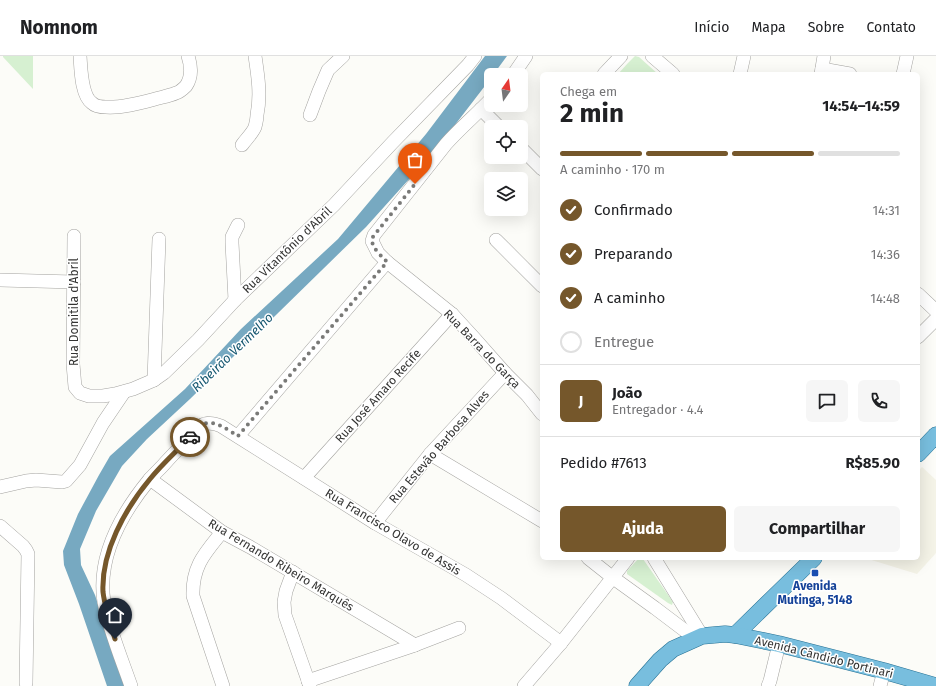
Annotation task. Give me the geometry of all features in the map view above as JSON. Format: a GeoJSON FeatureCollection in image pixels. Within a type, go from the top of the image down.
{"type":"FeatureCollection","features":[{"type":"Feature","properties":{"kind":"main road"},"geometry":{"type":"LineString","coordinates":[[920,452],[936,435]]}},
{"type":"Feature","properties":{"kind":"main road"},"geometry":{"type":"LineString","coordinates":[[736,635],[748,621],[812,560]]}},
{"type":"Feature","properties":{"kind":"main road","name":"Avenida Cândido Portinari"},"geometry":{"type":"LineString","coordinates":[[637,686],[660,660],[674,649],[699,637],[725,634],[780,644],[882,678],[936,686]]}},
{"type":"Feature","properties":{"kind":"street"},"geometry":{"type":"LineString","coordinates":[[80,56],[83,85],[88,99],[98,106],[116,107],[176,93],[181,90],[186,85],[190,74],[191,68],[188,56]]}},
{"type":"Feature","properties":{"kind":"street"},"geometry":{"type":"LineString","coordinates":[[242,145],[253,131],[258,110],[259,81],[255,56]]}},
{"type":"Feature","properties":{"kind":"street"},"geometry":{"type":"LineString","coordinates":[[310,115],[328,70],[342,56]]}},
{"type":"Feature","properties":{"kind":"street","name":"Rua Vitantônio d'Abril"},"geometry":{"type":"LineString","coordinates":[[75,387],[80,393],[89,396],[103,396],[133,389],[154,380],[164,372],[198,340],[235,300],[334,204],[475,56]]}},
{"type":"Feature","properties":{"kind":"street"},"geometry":{"type":"LineString","coordinates":[[518,68],[526,56]]}},
{"type":"Feature","properties":{"kind":"street"},"geometry":{"type":"LineString","coordinates":[[606,72],[621,56]]}},
{"type":"Feature","properties":{"kind":"street"},"geometry":{"type":"LineString","coordinates":[[652,56],[671,72]]}},
{"type":"Feature","properties":{"kind":"street"},"geometry":{"type":"LineString","coordinates":[[740,72],[744,56]]}},
{"type":"Feature","properties":{"kind":"street"},"geometry":{"type":"LineString","coordinates":[[903,72],[907,56]]}},
{"type":"Feature","properties":{"kind":"street"},"geometry":{"type":"LineString","coordinates":[[822,66],[843,72]]}},
{"type":"Feature","properties":{"kind":"street"},"geometry":{"type":"LineString","coordinates":[[484,106],[481,109],[492,120]]}},
{"type":"Feature","properties":{"kind":"street","name":"Rua Barra do Garça"},"geometry":{"type":"LineString","coordinates":[[481,109],[458,130],[446,144],[374,235],[372,241],[378,253],[387,262],[452,314],[527,395],[540,411]]}},
{"type":"Feature","properties":{"kind":"street"},"geometry":{"type":"LineString","coordinates":[[528,155],[540,167]]}},
{"type":"Feature","properties":{"kind":"street"},"geometry":{"type":"LineString","coordinates":[[235,300],[232,237],[238,224]]}},
{"type":"Feature","properties":{"kind":"street","name":"Rua Domitila d'Abril"},"geometry":{"type":"LineString","coordinates":[[74,236],[73,364],[75,387]]}},
{"type":"Feature","properties":{"kind":"street"},"geometry":{"type":"LineString","coordinates":[[154,380],[159,239]]}},
{"type":"Feature","properties":{"kind":"street"},"geometry":{"type":"LineString","coordinates":[[496,240],[540,284]]}},
{"type":"Feature","properties":{"kind":"street"},"geometry":{"type":"LineString","coordinates":[[238,436],[387,262]]}},
{"type":"Feature","properties":{"kind":"street"},"geometry":{"type":"LineString","coordinates":[[0,280],[74,282]]}},
{"type":"Feature","properties":{"kind":"street"},"geometry":{"type":"LineString","coordinates":[[920,296],[936,311]]}},
{"type":"Feature","properties":{"kind":"street","name":"Rua José Amaro Recife"},"geometry":{"type":"LineString","coordinates":[[304,478],[452,314]]}},
{"type":"Feature","properties":{"kind":"street"},"geometry":{"type":"LineString","coordinates":[[920,335],[936,319]]}},
{"type":"Feature","properties":{"kind":"street","name":"Rua Estevão Barbosa Alves"},"geometry":{"type":"LineString","coordinates":[[374,523],[430,454],[505,373]]}},
{"type":"Feature","properties":{"kind":"street"},"geometry":{"type":"LineString","coordinates":[[0,487],[26,481],[36,480],[62,482],[66,480],[80,465],[103,423],[124,392]]}},
{"type":"Feature","properties":{"kind":"street","name":"Rua Francisco Olavo de Assis"},"geometry":{"type":"LineString","coordinates":[[150,479],[200,426],[212,423],[221,426],[374,523],[466,575],[501,598],[561,643]]}},
{"type":"Feature","properties":{"kind":"street"},"geometry":{"type":"LineString","coordinates":[[430,454],[540,521]]}},
{"type":"Feature","properties":{"kind":"street"},"geometry":{"type":"LineString","coordinates":[[131,686],[107,613],[103,590],[104,575],[112,540],[118,526],[150,479]]}},
{"type":"Feature","properties":{"kind":"street","name":"Rua Fernando Ribeiro Marquês"},"geometry":{"type":"LineString","coordinates":[[150,479],[222,532],[293,572],[415,645]]}},
{"type":"Feature","properties":{"kind":"street"},"geometry":{"type":"LineString","coordinates":[[0,526],[23,546],[28,554],[26,683]]}},
{"type":"Feature","properties":{"kind":"street"},"geometry":{"type":"LineString","coordinates":[[222,532],[198,563],[194,577],[193,596],[223,686]]}},
{"type":"Feature","properties":{"kind":"street"},"geometry":{"type":"LineString","coordinates":[[590,560],[612,578],[699,637]]}},
{"type":"Feature","properties":{"kind":"street"},"geometry":{"type":"LineString","coordinates":[[524,686],[561,643],[626,560]]}},
{"type":"Feature","properties":{"kind":"street"},"geometry":{"type":"LineString","coordinates":[[655,560],[699,637]]}},
{"type":"Feature","properties":{"kind":"street"},"geometry":{"type":"LineString","coordinates":[[293,572],[286,591],[284,602],[285,615],[309,684],[459,628]]}},
{"type":"Feature","properties":{"kind":"street"},"geometry":{"type":"LineString","coordinates":[[768,686],[780,644]]}},
{"type":"Feature","properties":{"kind":"shaded area"},"geometry":{"type":"Polygon","coordinates":[[[922,467],[936,480],[936,553],[917,574],[872,560],[920,560],[920,469],[922,467]]]}},
{"type":"Feature","properties":{"kind":"green space"},"geometry":{"type":"Polygon","coordinates":[[[33,56],[33,89],[3,57],[33,56]]]}},
{"type":"Feature","properties":{"kind":"green space"},"geometry":{"type":"Polygon","coordinates":[[[635,56],[639,57],[656,72],[620,72],[635,56]]]}},
{"type":"Feature","properties":{"kind":"green space"},"geometry":{"type":"Polygon","coordinates":[[[637,560],[644,560],[673,602],[672,605],[627,574],[627,571],[637,560]]]}},
{"type":"Feature","properties":{"kind":"water","name":"Ribeirão Vermelho"},"geometry":{"type":"Polygon","coordinates":[[[485,56],[507,56],[498,68],[484,68],[484,87],[438,147],[366,227],[147,439],[122,466],[96,511],[80,549],[81,565],[95,595],[125,686],[107,686],[64,565],[63,551],[78,514],[99,475],[110,456],[185,389],[241,329],[338,239],[426,134],[485,56]]]}},
{"type":"Feature","properties":{"kind":"way so far"},"geometry":{"type":"LineString","coordinates":[[190,437],[203,424],[212,423],[221,426],[238,436],[387,262],[378,253],[372,238],[415,184]]}},
{"type":"Feature","properties":{"kind":"place","name":"Avenida Mutinga, 5148"},"geometry":{"type":"Point","coordinates":[815,573]}},
{"type":"Feature","properties":{"kind":"route"},"geometry":{"type":"LineString","coordinates":[[115,639],[104,601],[103,590],[106,562],[112,540],[118,526],[150,479],[190,437]]}}]}
